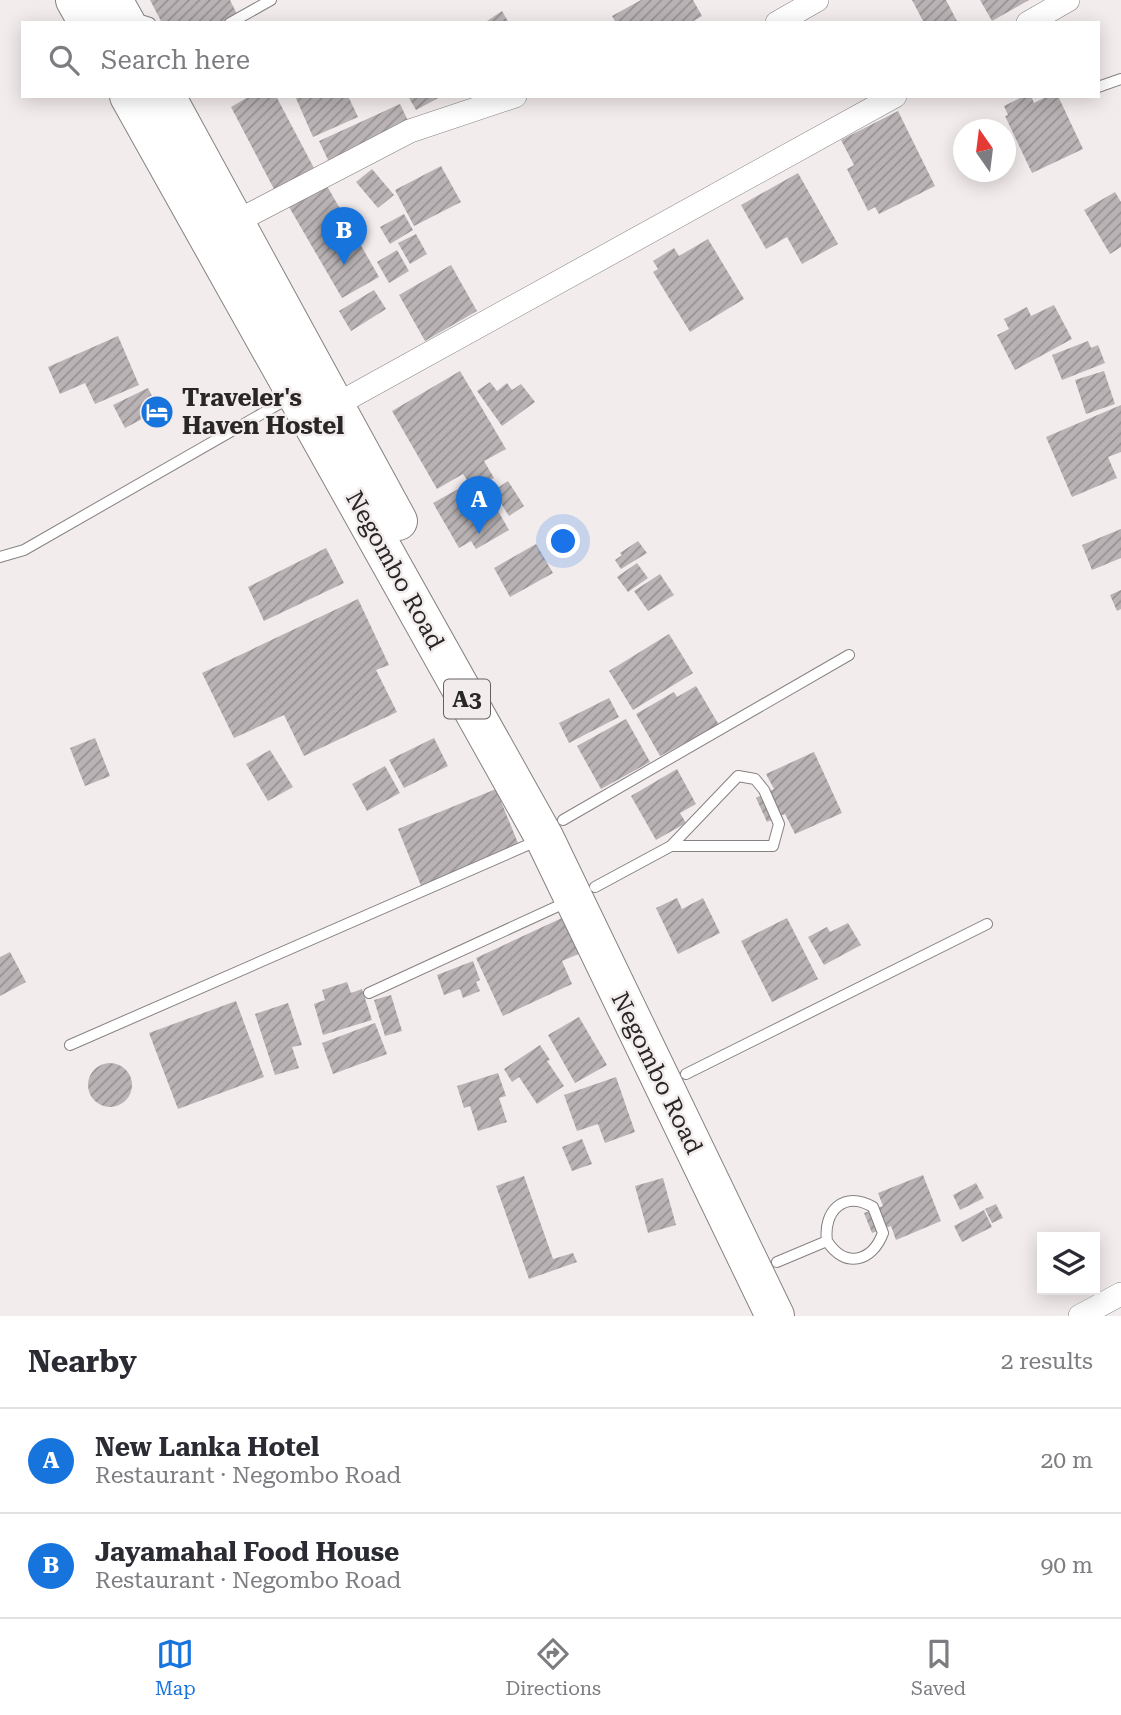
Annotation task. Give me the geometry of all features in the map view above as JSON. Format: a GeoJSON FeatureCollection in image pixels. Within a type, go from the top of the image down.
{"type":"FeatureCollection","features":[{"type":"Feature","properties":{"kind":"highway"},"geometry":{"type":"LineString","coordinates":[[75,0],[120,17]]}},
{"type":"Feature","properties":{"kind":"highway","name":"Negombo Road"},"geometry":{"type":"LineString","coordinates":[[130,98],[221,230]]}},
{"type":"Feature","properties":{"kind":"highway","name":"Negombo Road"},"geometry":{"type":"LineString","coordinates":[[167,98],[221,230],[313,406],[554,829],[775,1316]]}},
{"type":"Feature","properties":{"kind":"highway","name":"Negombo Road"},"geometry":{"type":"LineString","coordinates":[[584,893],[686,1074],[803,1316]]}},
{"type":"Feature","properties":{"kind":"street"},"geometry":{"type":"LineString","coordinates":[[780,21],[817,0]]}},
{"type":"Feature","properties":{"kind":"street"},"geometry":{"type":"LineString","coordinates":[[1032,21],[1068,0]]}},
{"type":"Feature","properties":{"kind":"street"},"geometry":{"type":"LineString","coordinates":[[221,230],[410,131],[509,98]]}},
{"type":"Feature","properties":{"kind":"street"},"geometry":{"type":"LineString","coordinates":[[313,406],[891,98]]}},
{"type":"Feature","properties":{"kind":"street"},"geometry":{"type":"LineString","coordinates":[[1080,1316],[1121,1294]]}},
{"type":"Feature","properties":{"kind":"lane"},"geometry":{"type":"LineString","coordinates":[[234,21],[271,0]]}},
{"type":"Feature","properties":{"kind":"lane"},"geometry":{"type":"LineString","coordinates":[[1100,86],[1121,79]]}},
{"type":"Feature","properties":{"kind":"lane"},"geometry":{"type":"LineString","coordinates":[[0,557],[24,550],[313,406]]}},
{"type":"Feature","properties":{"kind":"lane"},"geometry":{"type":"LineString","coordinates":[[70,1045],[554,829],[849,655]]}},
{"type":"Feature","properties":{"kind":"lane"},"geometry":{"type":"LineString","coordinates":[[369,993],[584,893],[671,846],[738,776],[755,779],[764,790],[779,824],[773,846],[671,846]]}},
{"type":"Feature","properties":{"kind":"lane"},"geometry":{"type":"LineString","coordinates":[[686,1074],[987,923]]}},
{"type":"Feature","properties":{"kind":"lane"},"geometry":{"type":"LineString","coordinates":[[858,1201],[873,1207],[883,1233],[878,1247],[871,1253],[862,1258],[842,1256],[827,1241],[827,1218],[839,1205],[858,1201]]}},
{"type":"Feature","properties":{"kind":"lane"},"geometry":{"type":"LineString","coordinates":[[777,1262],[827,1241]]}},
{"type":"Feature","properties":{"kind":"building"},"geometry":{"type":"Polygon","coordinates":[[[150,0],[230,0],[238,16],[229,21],[161,21],[150,0]]]}},
{"type":"Feature","properties":{"kind":"building"},"geometry":{"type":"Polygon","coordinates":[[[641,0],[693,0],[702,16],[693,21],[615,21],[612,16],[641,0]]]}},
{"type":"Feature","properties":{"kind":"building"},"geometry":{"type":"Polygon","coordinates":[[[912,0],[946,0],[957,21],[923,21],[912,0]]]}},
{"type":"Feature","properties":{"kind":"building"},"geometry":{"type":"Polygon","coordinates":[[[980,0],[1029,0],[992,21],[980,0]]]}},
{"type":"Feature","properties":{"kind":"building"},"geometry":{"type":"Polygon","coordinates":[[[502,11],[508,21],[487,21],[502,11]]]}},
{"type":"Feature","properties":{"kind":"building"},"geometry":{"type":"Polygon","coordinates":[[[247,98],[277,98],[315,170],[275,191],[231,107],[247,98]]]}},
{"type":"Feature","properties":{"kind":"building"},"geometry":{"type":"Polygon","coordinates":[[[296,98],[349,98],[358,117],[313,137],[296,98]]]}},
{"type":"Feature","properties":{"kind":"building"},"geometry":{"type":"Polygon","coordinates":[[[409,98],[438,98],[416,110],[409,98]]]}},
{"type":"Feature","properties":{"kind":"building"},"geometry":{"type":"Polygon","coordinates":[[[1020,98],[1032,98],[1034,103],[1044,98],[1059,98],[1083,149],[1032,173],[1016,139],[1016,119],[1006,119],[1005,116],[1008,115],[1004,106],[1020,98]]]}},
{"type":"Feature","properties":{"kind":"building"},"geometry":{"type":"Polygon","coordinates":[[[400,104],[411,127],[330,164],[319,141],[400,104]]]}},
{"type":"Feature","properties":{"kind":"building"},"geometry":{"type":"Polygon","coordinates":[[[898,111],[935,186],[879,214],[875,207],[868,211],[847,169],[854,165],[841,140],[898,111]]]}},
{"type":"Feature","properties":{"kind":"building"},"geometry":{"type":"Polygon","coordinates":[[[441,166],[461,202],[414,226],[395,190],[441,166]]]}},
{"type":"Feature","properties":{"kind":"building"},"geometry":{"type":"Polygon","coordinates":[[[372,169],[394,195],[378,208],[356,182],[372,169]]]}},
{"type":"Feature","properties":{"kind":"building"},"geometry":{"type":"Polygon","coordinates":[[[798,173],[838,244],[802,264],[787,237],[766,249],[741,205],[798,173]]]}},
{"type":"Feature","properties":{"kind":"building"},"geometry":{"type":"Polygon","coordinates":[[[327,186],[379,277],[342,298],[289,207],[327,186]]]}},
{"type":"Feature","properties":{"kind":"building"},"geometry":{"type":"Polygon","coordinates":[[[1115,192],[1121,202],[1121,247],[1110,254],[1084,210],[1115,192]]]}},
{"type":"Feature","properties":{"kind":"building"},"geometry":{"type":"Polygon","coordinates":[[[404,214],[413,230],[390,244],[380,227],[404,214]]]}},
{"type":"Feature","properties":{"kind":"building"},"geometry":{"type":"Polygon","coordinates":[[[416,234],[427,254],[410,264],[398,243],[416,234]]]}},
{"type":"Feature","properties":{"kind":"building"},"geometry":{"type":"Polygon","coordinates":[[[708,239],[744,299],[690,332],[653,272],[658,269],[653,261],[674,248],[679,256],[708,239]]]}},
{"type":"Feature","properties":{"kind":"building"},"geometry":{"type":"Polygon","coordinates":[[[397,250],[409,271],[389,283],[377,262],[397,250]]]}},
{"type":"Feature","properties":{"kind":"building"},"geometry":{"type":"Polygon","coordinates":[[[451,265],[477,311],[425,341],[399,295],[451,265]]]}},
{"type":"Feature","properties":{"kind":"building"},"geometry":{"type":"Polygon","coordinates":[[[374,290],[386,309],[351,331],[339,311],[374,290]]]}},
{"type":"Feature","properties":{"kind":"building"},"geometry":{"type":"Polygon","coordinates":[[[1054,305],[1072,339],[1015,370],[997,335],[1009,329],[1004,319],[1027,307],[1031,316],[1054,305]]]}},
{"type":"Feature","properties":{"kind":"building"},"geometry":{"type":"Polygon","coordinates":[[[118,336],[139,385],[95,404],[85,383],[60,394],[48,367],[118,336]]]}},
{"type":"Feature","properties":{"kind":"building"},"geometry":{"type":"Polygon","coordinates":[[[1088,341],[1091,348],[1098,345],[1105,363],[1062,380],[1052,355],[1088,341]]]}},
{"type":"Feature","properties":{"kind":"building"},"geometry":{"type":"Polygon","coordinates":[[[460,371],[506,449],[484,461],[494,478],[483,485],[509,530],[476,549],[471,541],[459,548],[433,503],[469,483],[463,474],[437,489],[392,411],[460,371]]]}},
{"type":"Feature","properties":{"kind":"building"},"geometry":{"type":"Polygon","coordinates":[[[1104,371],[1115,404],[1086,414],[1075,380],[1104,371]]]}},
{"type":"Feature","properties":{"kind":"building"},"geometry":{"type":"Polygon","coordinates":[[[490,382],[497,391],[507,383],[512,390],[521,384],[535,402],[502,426],[477,391],[490,382]]]}},
{"type":"Feature","properties":{"kind":"building"},"geometry":{"type":"Polygon","coordinates":[[[148,388],[159,410],[125,428],[113,405],[148,388]]]}},
{"type":"Feature","properties":{"kind":"building"},"geometry":{"type":"Polygon","coordinates":[[[1121,405],[1121,452],[1108,457],[1117,478],[1072,497],[1046,437],[1121,405]]]}},
{"type":"Feature","properties":{"kind":"building"},"geometry":{"type":"Polygon","coordinates":[[[508,481],[524,506],[509,516],[493,491],[508,481]]]}},
{"type":"Feature","properties":{"kind":"building"},"geometry":{"type":"Polygon","coordinates":[[[1121,529],[1121,558],[1092,570],[1082,545],[1121,529]]]}},
{"type":"Feature","properties":{"kind":"building"},"geometry":{"type":"Polygon","coordinates":[[[638,541],[647,553],[621,569],[615,560],[622,555],[620,553],[638,541]]]}},
{"type":"Feature","properties":{"kind":"building"},"geometry":{"type":"Polygon","coordinates":[[[536,544],[553,573],[510,597],[494,568],[536,544]]]}},
{"type":"Feature","properties":{"kind":"building"},"geometry":{"type":"Polygon","coordinates":[[[326,548],[344,583],[264,621],[248,587],[326,548]]]}},
{"type":"Feature","properties":{"kind":"building"},"geometry":{"type":"Polygon","coordinates":[[[637,563],[648,578],[628,592],[617,577],[637,563]]]}},
{"type":"Feature","properties":{"kind":"building"},"geometry":{"type":"Polygon","coordinates":[[[660,574],[674,595],[648,611],[634,591],[660,574]]]}},
{"type":"Feature","properties":{"kind":"building"},"geometry":{"type":"Polygon","coordinates":[[[1121,590],[1121,609],[1117,611],[1110,595],[1121,590]]]}},
{"type":"Feature","properties":{"kind":"building"},"geometry":{"type":"Polygon","coordinates":[[[358,599],[389,665],[376,670],[397,712],[304,756],[284,715],[234,738],[202,673],[358,599]]]}},
{"type":"Feature","properties":{"kind":"building"},"geometry":{"type":"Polygon","coordinates":[[[669,634],[693,673],[633,710],[609,671],[669,634]]]}},
{"type":"Feature","properties":{"kind":"building"},"geometry":{"type":"Polygon","coordinates":[[[696,686],[719,725],[660,756],[636,714],[674,692],[677,697],[696,686]]]}},
{"type":"Feature","properties":{"kind":"building"},"geometry":{"type":"Polygon","coordinates":[[[609,698],[619,717],[569,743],[559,723],[609,698]]]}},
{"type":"Feature","properties":{"kind":"building"},"geometry":{"type":"Polygon","coordinates":[[[626,719],[650,762],[601,789],[577,746],[626,719]]]}},
{"type":"Feature","properties":{"kind":"building"},"geometry":{"type":"Polygon","coordinates":[[[95,738],[110,776],[85,786],[70,748],[95,738]]]}},
{"type":"Feature","properties":{"kind":"building"},"geometry":{"type":"Polygon","coordinates":[[[434,738],[448,766],[404,788],[389,760],[434,738]]]}},
{"type":"Feature","properties":{"kind":"building"},"geometry":{"type":"Polygon","coordinates":[[[270,750],[293,787],[268,801],[246,764],[270,750]]]}},
{"type":"Feature","properties":{"kind":"building"},"geometry":{"type":"Polygon","coordinates":[[[814,752],[842,813],[795,834],[785,814],[767,822],[756,798],[774,789],[766,774],[814,752]]]}},
{"type":"Feature","properties":{"kind":"building"},"geometry":{"type":"Polygon","coordinates":[[[385,766],[400,793],[367,811],[352,784],[385,766]]]}},
{"type":"Feature","properties":{"kind":"building"},"geometry":{"type":"Polygon","coordinates":[[[677,769],[696,804],[680,813],[686,823],[656,840],[631,796],[677,769]]]}},
{"type":"Feature","properties":{"kind":"building"},"geometry":{"type":"Polygon","coordinates":[[[496,789],[520,848],[422,888],[398,829],[496,789]]]}},
{"type":"Feature","properties":{"kind":"building"},"geometry":{"type":"Polygon","coordinates":[[[677,898],[682,909],[703,898],[720,933],[678,954],[656,908],[677,898]]]}},
{"type":"Feature","properties":{"kind":"building"},"geometry":{"type":"Polygon","coordinates":[[[564,917],[581,953],[562,961],[572,984],[503,1016],[476,958],[564,917]]]}},
{"type":"Feature","properties":{"kind":"building"},"geometry":{"type":"Polygon","coordinates":[[[787,918],[818,979],[772,1002],[741,941],[787,918]]]}},
{"type":"Feature","properties":{"kind":"building"},"geometry":{"type":"Polygon","coordinates":[[[848,923],[861,945],[824,965],[808,937],[827,927],[830,932],[848,923]]]}},
{"type":"Feature","properties":{"kind":"building"},"geometry":{"type":"Polygon","coordinates":[[[10,952],[26,982],[0,996],[0,957],[10,952]]]}},
{"type":"Feature","properties":{"kind":"building"},"geometry":{"type":"Polygon","coordinates":[[[473,961],[480,980],[476,982],[480,991],[463,998],[460,989],[444,995],[437,975],[473,961]]]}},
{"type":"Feature","properties":{"kind":"building"},"geometry":{"type":"Polygon","coordinates":[[[347,982],[351,993],[362,989],[372,1020],[323,1035],[314,1004],[325,1000],[322,990],[347,982]]]}},
{"type":"Feature","properties":{"kind":"building"},"geometry":{"type":"Polygon","coordinates":[[[391,995],[402,1031],[385,1036],[374,1000],[391,995]]]}},
{"type":"Feature","properties":{"kind":"building"},"geometry":{"type":"Polygon","coordinates":[[[236,1001],[264,1077],[178,1109],[149,1033],[236,1001]]]}},
{"type":"Feature","properties":{"kind":"building"},"geometry":{"type":"Polygon","coordinates":[[[288,1003],[302,1045],[292,1047],[299,1068],[275,1075],[255,1014],[288,1003]]]}},
{"type":"Feature","properties":{"kind":"building"},"geometry":{"type":"Polygon","coordinates":[[[579,1017],[607,1065],[575,1083],[548,1035],[579,1017]]]}},
{"type":"Feature","properties":{"kind":"building"},"geometry":{"type":"Polygon","coordinates":[[[375,1023],[387,1054],[333,1074],[322,1043],[375,1023]]]}},
{"type":"Feature","properties":{"kind":"building"},"geometry":{"type":"Polygon","coordinates":[[[540,1045],[564,1086],[537,1104],[519,1077],[512,1082],[504,1069],[540,1045]]]}},
{"type":"Feature","properties":{"kind":"building"},"geometry":{"type":"Polygon","coordinates":[[[110,1063],[119,1064],[126,1069],[131,1076],[131,1094],[126,1101],[119,1106],[110,1107],[101,1106],[94,1101],[89,1094],[88,1085],[89,1076],[94,1069],[101,1064],[110,1063]]]}},
{"type":"Feature","properties":{"kind":"building"},"geometry":{"type":"Polygon","coordinates":[[[498,1073],[506,1096],[499,1098],[507,1122],[478,1131],[470,1106],[464,1108],[457,1086],[498,1073]]]}},
{"type":"Feature","properties":{"kind":"building"},"geometry":{"type":"Polygon","coordinates":[[[616,1077],[635,1132],[605,1143],[598,1124],[577,1131],[564,1095],[616,1077]]]}},
{"type":"Feature","properties":{"kind":"building"},"geometry":{"type":"Polygon","coordinates":[[[582,1139],[592,1164],[572,1171],[562,1147],[582,1139]]]}},
{"type":"Feature","properties":{"kind":"building"},"geometry":{"type":"Polygon","coordinates":[[[923,1175],[941,1221],[896,1240],[891,1226],[872,1233],[864,1213],[883,1206],[878,1193],[923,1175]]]}},
{"type":"Feature","properties":{"kind":"building"},"geometry":{"type":"Polygon","coordinates":[[[524,1176],[553,1259],[573,1253],[577,1262],[529,1279],[496,1186],[524,1176]]]}},
{"type":"Feature","properties":{"kind":"building"},"geometry":{"type":"Polygon","coordinates":[[[663,1178],[676,1225],[648,1233],[635,1186],[663,1178]]]}},
{"type":"Feature","properties":{"kind":"building"},"geometry":{"type":"Polygon","coordinates":[[[976,1183],[984,1198],[960,1210],[953,1195],[976,1183]]]}},
{"type":"Feature","properties":{"kind":"building"},"geometry":{"type":"Polygon","coordinates":[[[996,1204],[1003,1218],[992,1223],[985,1209],[996,1204]]]}},
{"type":"Feature","properties":{"kind":"building"},"geometry":{"type":"Polygon","coordinates":[[[984,1210],[992,1227],[962,1242],[954,1226],[984,1210]]]}},
{"type":"Feature","properties":{"kind":"place","name":"Jayamahal Food House"},"geometry":{"type":"Point","coordinates":[344,265]}},
{"type":"Feature","properties":{"kind":"place","name":"Traveler's Haven Hostel"},"geometry":{"type":"Point","coordinates":[157,412]}},
{"type":"Feature","properties":{"kind":"place","name":"New Lanka Hotel"},"geometry":{"type":"Point","coordinates":[479,534]}}]}
